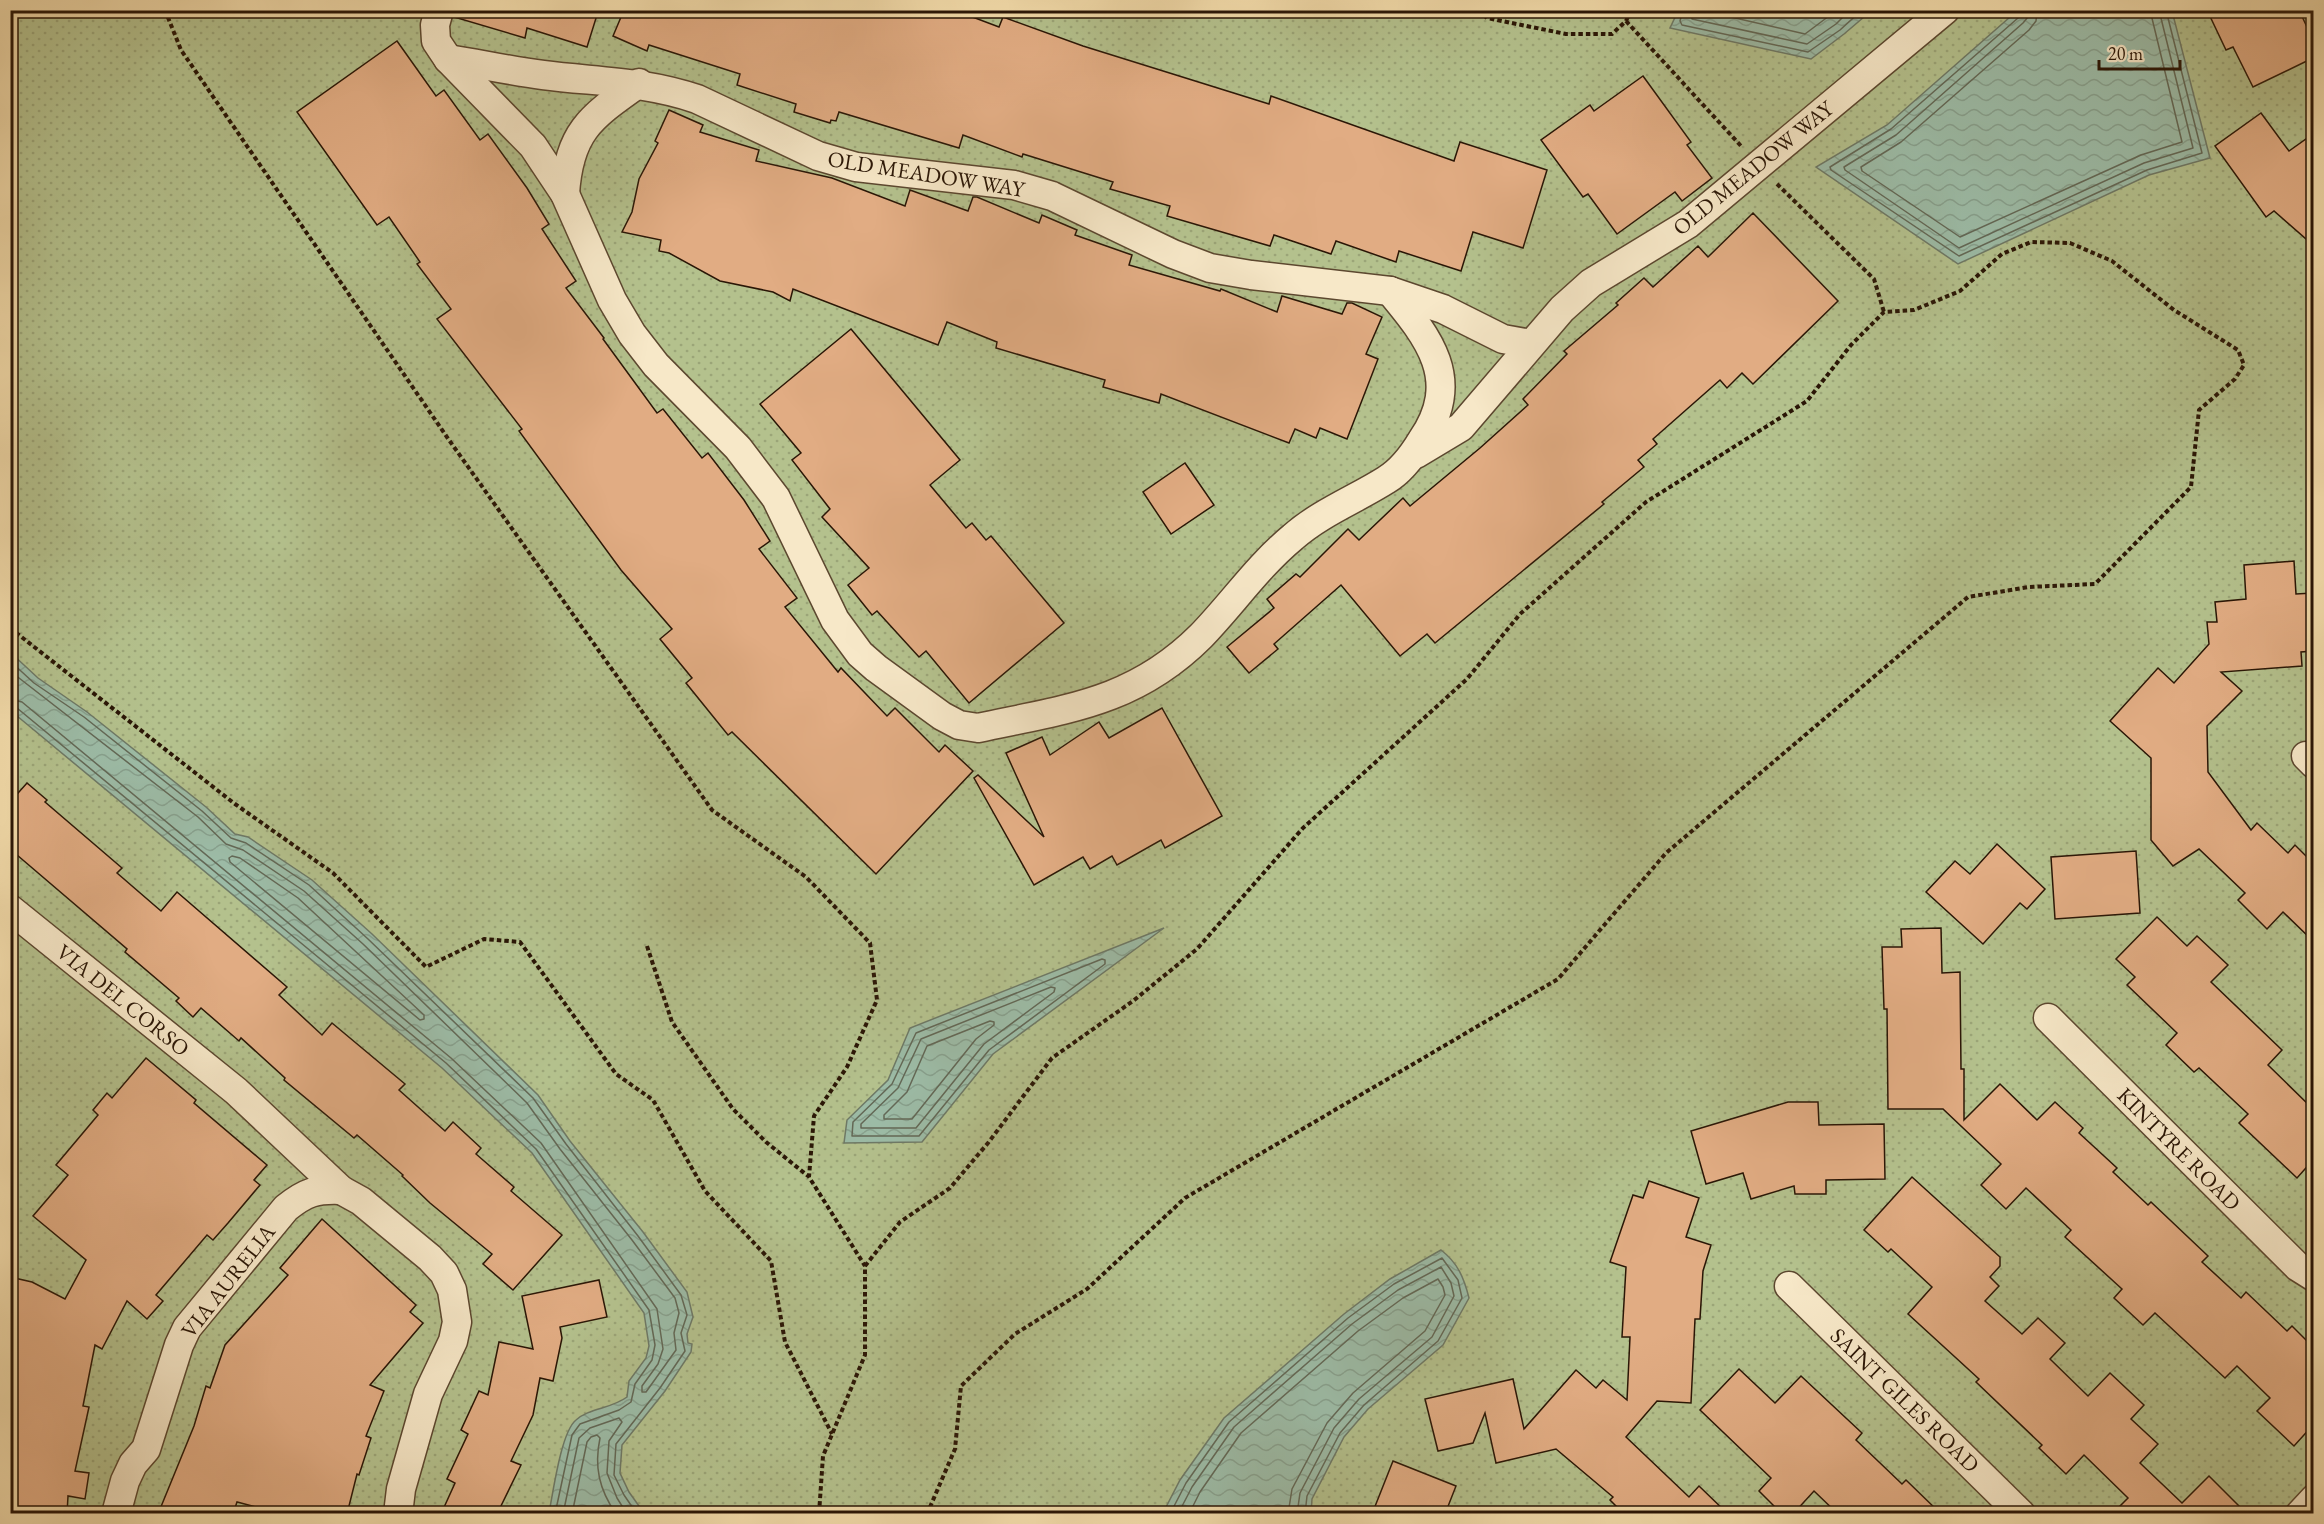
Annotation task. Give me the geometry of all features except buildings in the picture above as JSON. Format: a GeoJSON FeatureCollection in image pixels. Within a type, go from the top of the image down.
{"type":"FeatureCollection","features":[{"type":"Feature","properties":{"kind":"street","name":"OLD MEADOW WAY"},"geometry":{"type":"LineString","coordinates":[[439,10],[435,25],[436,41],[448,59],[533,146],[566,194],[612,300],[632,334],[656,365],[738,448],[759,473],[776,498],[846,638],[876,668],[942,716],[959,725],[978,728],[1094,703],[1139,684],[1172,662],[1201,636],[1266,560],[1296,534],[1389,479],[1412,456],[1430,428],[1439,401],[1440,382],[1431,345],[1421,328],[1390,291]]}},
{"type":"Feature","properties":{"kind":"street","name":"OLD MEADOW WAY"},"geometry":{"type":"LineString","coordinates":[[1412,456],[1461,427],[1562,309],[1591,283],[1688,224],[1945,10]]}},
{"type":"Feature","properties":{"kind":"street","name":"OLD MEADOW WAY"},"geometry":{"type":"LineString","coordinates":[[448,59],[543,75],[639,84],[697,99],[818,156],[846,164],[1014,185],[1052,196],[1173,254],[1210,268],[1390,291],[1443,309],[1503,339],[1531,344]]}},
{"type":"Feature","properties":{"kind":"street","name":"OLD MEADOW WAY"},"geometry":{"type":"LineString","coordinates":[[566,194],[567,169],[574,144],[585,126],[599,111],[639,84]]}},
{"type":"Feature","properties":{"kind":"street","name":"VIA DEL CORSO"},"geometry":{"type":"LineString","coordinates":[[10,909],[236,1091],[341,1190],[361,1201],[437,1266],[453,1290],[457,1322],[453,1341],[428,1394],[401,1489],[398,1514]]}},
{"type":"Feature","properties":{"kind":"street","name":"KINTYRE ROAD"},"geometry":{"type":"LineString","coordinates":[[2048,1018],[2298,1267],[2313,1277]]}},
{"type":"Feature","properties":{"kind":"street","name":"VIA AURELIA"},"geometry":{"type":"LineString","coordinates":[[116,1514],[125,1482],[134,1464],[146,1449],[179,1345],[187,1328],[286,1208],[301,1195],[320,1189],[341,1190]]}},
{"type":"Feature","properties":{"kind":"street","name":"SAINT GILES ROAD"},"geometry":{"type":"LineString","coordinates":[[1789,1286],[2021,1514]]}},
{"type":"Feature","properties":{"kind":"street"},"geometry":{"type":"LineString","coordinates":[[2300,1514],[2313,1499]]}},
{"type":"Feature","properties":{"kind":"path"},"geometry":{"type":"LineString","coordinates":[[10,95],[15,83],[13,10]]}},
{"type":"Feature","properties":{"kind":"path"},"geometry":{"type":"LineString","coordinates":[[165,10],[181,50],[449,440],[712,810],[806,877],[870,943],[876,1000],[847,1067],[813,1116],[809,1177]]}},
{"type":"Feature","properties":{"kind":"path"},"geometry":{"type":"LineString","coordinates":[[1478,10],[1487,18],[1566,34],[1612,34],[1626,21],[1631,10]]}},
{"type":"Feature","properties":{"kind":"path"},"geometry":{"type":"LineString","coordinates":[[865,1266],[900,1222],[950,1188],[988,1143],[1052,1058],[1133,1001],[1197,949],[1303,828],[1467,679],[1520,614],[1646,502],[1807,401],[1851,345],[1884,312],[1914,310],[1960,291],[2002,254],[2031,242],[2070,243],[2112,261],[2174,310],[2238,350],[2244,365],[2235,379],[2199,410],[2191,487],[2095,584],[2029,587],[1968,597],[1666,853],[1558,979],[1185,1198],[1087,1289],[1015,1334],[961,1386],[955,1449],[927,1514]]}},
{"type":"Feature","properties":{"kind":"path"},"geometry":{"type":"LineString","coordinates":[[10,628],[235,804],[333,873],[426,967],[484,939],[520,942],[616,1074],[653,1100],[705,1191],[771,1261],[785,1342],[832,1435]]}},
{"type":"Feature","properties":{"kind":"path"},"geometry":{"type":"LineString","coordinates":[[647,946],[672,1022],[733,1109],[766,1142],[809,1177],[865,1266],[865,1355],[823,1456],[819,1514]]}},
{"type":"Feature","properties":{"kind":"green space"},"geometry":{"type":"Polygon","coordinates":[[[11,11],[2313,11],[2313,1513],[11,1513],[11,11]]]}},
{"type":"Feature","properties":{"kind":"water"},"geometry":{"type":"Polygon","coordinates":[[[1678,10],[1871,11],[1811,59],[1670,28],[1678,10]]]}},
{"type":"Feature","properties":{"kind":"water"},"geometry":{"type":"Polygon","coordinates":[[[2018,10],[2172,11],[2210,158],[2149,175],[1958,264],[1816,167],[1887,125],[2018,10]]]}},
{"type":"Feature","properties":{"kind":"water"},"geometry":{"type":"Polygon","coordinates":[[[11,653],[38,678],[87,712],[206,807],[235,834],[248,837],[312,880],[372,934],[538,1095],[570,1141],[643,1232],[687,1292],[693,1317],[687,1334],[688,1343],[692,1344],[691,1352],[665,1391],[622,1445],[620,1473],[629,1492],[644,1513],[549,1513],[558,1464],[571,1427],[581,1416],[627,1397],[629,1381],[646,1358],[649,1346],[644,1313],[532,1153],[442,1068],[11,711],[11,653]]]}},
{"type":"Feature","properties":{"kind":"water"},"geometry":{"type":"Polygon","coordinates":[[[1164,928],[993,1054],[922,1142],[844,1143],[847,1120],[888,1080],[910,1028],[1164,928]]]}},
{"type":"Feature","properties":{"kind":"water"},"geometry":{"type":"Polygon","coordinates":[[[1441,1250],[1452,1260],[1459,1271],[1469,1298],[1443,1345],[1368,1409],[1344,1437],[1312,1499],[1311,1513],[1163,1513],[1180,1480],[1224,1418],[1344,1314],[1390,1279],[1441,1250]]]}}]}
